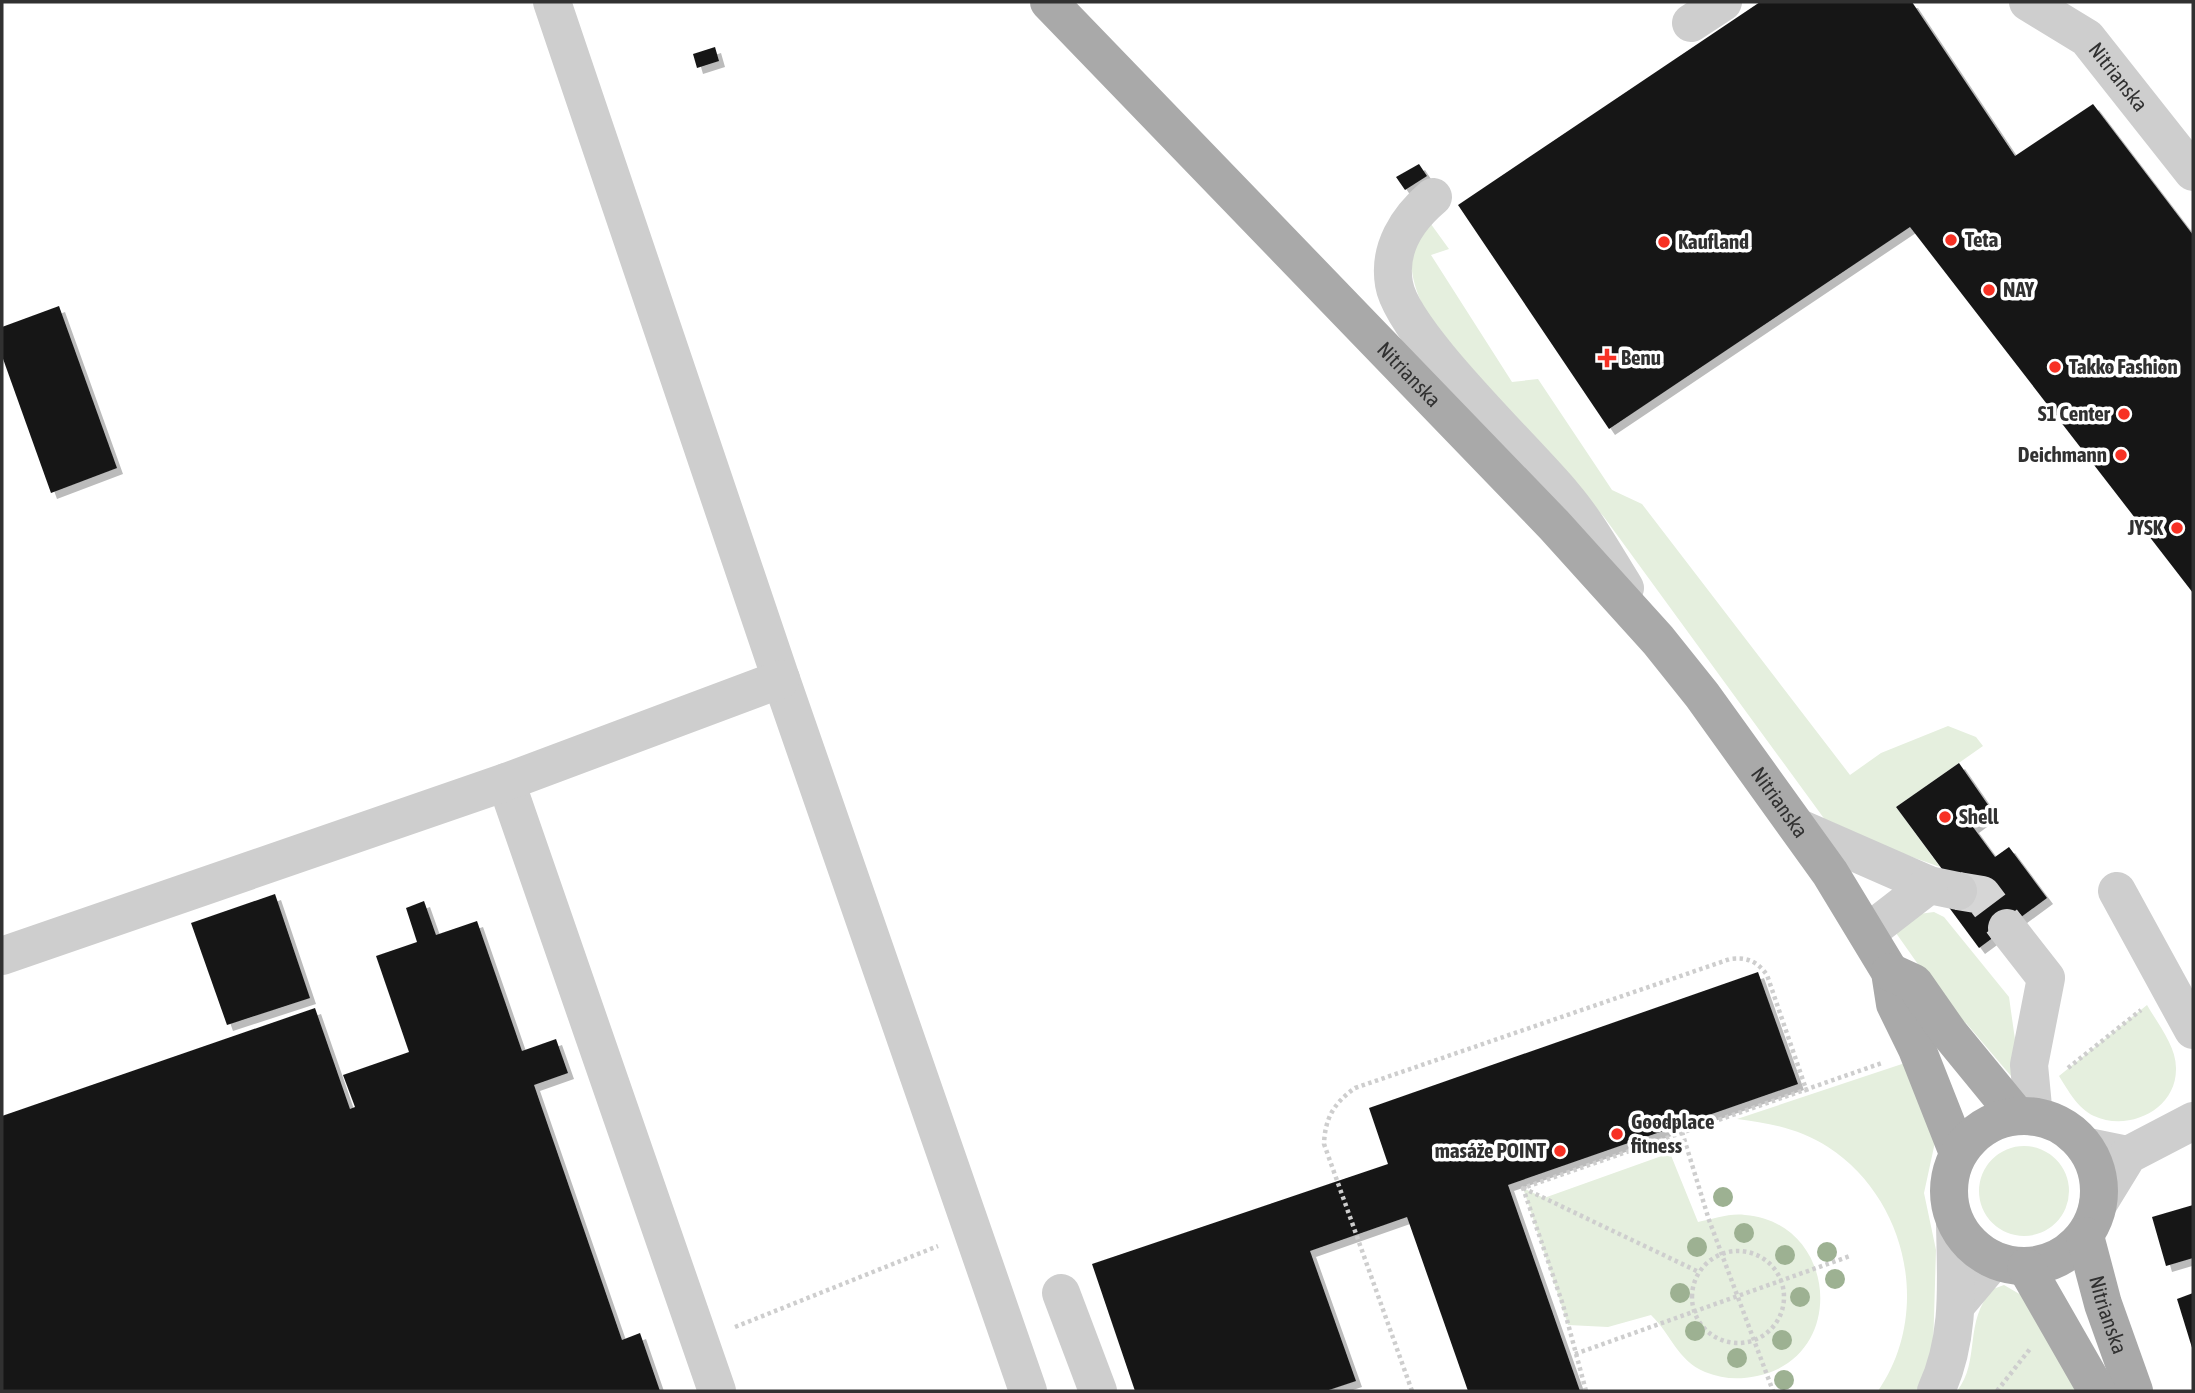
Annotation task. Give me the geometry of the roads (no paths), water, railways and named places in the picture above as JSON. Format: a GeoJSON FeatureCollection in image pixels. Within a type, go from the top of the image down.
{"type":"FeatureCollection","features":[{"type":"Feature","properties":{"kind":"main road","name":"Nitrianska"},"geometry":{"type":"LineString","coordinates":[[1049,2],[1155,115],[1554,524],[1658,640],[1799,828],[1890,972],[1895,1004],[1917,1049],[1958,1153]]}},
{"type":"Feature","properties":{"kind":"main road","name":"Nitrianska"},"geometry":{"type":"LineString","coordinates":[[1890,972],[1914,984],[1949,1033],[2025,1116],[2053,1122],[2070,1132],[2084,1146],[2094,1164],[2099,1183],[2091,1220],[2103,1304],[2134,1391]]}},
{"type":"Feature","properties":{"kind":"main road"},"geometry":{"type":"LineString","coordinates":[[1955,1223],[1949,1199],[1950,1176],[1958,1153],[1974,1135],[1994,1122],[2025,1116]]}},
{"type":"Feature","properties":{"kind":"main road","name":"Nitrianska"},"geometry":{"type":"LineString","coordinates":[[2010,1264],[2059,1257],[2091,1220]]}},
{"type":"Feature","properties":{"kind":"main road","name":"Nitrianska"},"geometry":{"type":"LineString","coordinates":[[1955,1223],[1971,1245],[2010,1264],[2097,1391]]}},
{"type":"Feature","properties":{"kind":"street"},"geometry":{"type":"LineString","coordinates":[[552,2],[781,679],[1028,1391]]}},
{"type":"Feature","properties":{"kind":"street"},"geometry":{"type":"LineString","coordinates":[[1691,23],[1723,2]]}},
{"type":"Feature","properties":{"kind":"street","name":"Nitrianska"},"geometry":{"type":"LineString","coordinates":[[2028,2],[2087,38],[2193,172]]}},
{"type":"Feature","properties":{"kind":"street","name":"Nitrianska"},"geometry":{"type":"LineString","coordinates":[[1433,197],[1409,222],[1398,239],[1393,260],[1394,285],[1401,304],[1425,341],[1563,495],[1658,640]]}},
{"type":"Feature","properties":{"kind":"street"},"geometry":{"type":"LineString","coordinates":[[2,956],[506,782],[781,679]]}},
{"type":"Feature","properties":{"kind":"street"},"geometry":{"type":"LineString","coordinates":[[506,782],[717,1391]]}},
{"type":"Feature","properties":{"kind":"street"},"geometry":{"type":"LineString","coordinates":[[1799,828],[1943,888],[1867,933]]}},
{"type":"Feature","properties":{"kind":"street"},"geometry":{"type":"LineString","coordinates":[[2117,891],[2193,1030]]}},
{"type":"Feature","properties":{"kind":"street"},"geometry":{"type":"LineString","coordinates":[[2007,928],[2046,978],[2029,1065],[2025,1116]]}},
{"type":"Feature","properties":{"kind":"street"},"geometry":{"type":"LineString","coordinates":[[2091,1220],[2128,1155],[2193,1121]]}},
{"type":"Feature","properties":{"kind":"street"},"geometry":{"type":"LineString","coordinates":[[2084,1146],[2128,1155]]}},
{"type":"Feature","properties":{"kind":"street"},"geometry":{"type":"LineString","coordinates":[[1936,1391],[1952,1345],[1957,1304],[1955,1223]]}},
{"type":"Feature","properties":{"kind":"street"},"geometry":{"type":"LineString","coordinates":[[1957,1304],[2010,1264]]}},
{"type":"Feature","properties":{"kind":"street"},"geometry":{"type":"LineString","coordinates":[[1061,1293],[1098,1391]]}},
{"type":"Feature","properties":{"kind":"tunnel"},"geometry":{"type":"LineString","coordinates":[[1958,891],[1982,895],[2007,928]]}},
{"type":"Feature","properties":{"kind":"place","name":"Teta"},"geometry":{"type":"Point","coordinates":[1951,240]}},
{"type":"Feature","properties":{"kind":"place","name":"Kaufland"},"geometry":{"type":"Point","coordinates":[1664,242]}},
{"type":"Feature","properties":{"kind":"place","name":"NAY"},"geometry":{"type":"Point","coordinates":[1989,290]}},
{"type":"Feature","properties":{"kind":"place","name":"Benu"},"geometry":{"type":"Point","coordinates":[1607,358]}},
{"type":"Feature","properties":{"kind":"place","name":"Takko Fashion"},"geometry":{"type":"Point","coordinates":[2055,367]}},
{"type":"Feature","properties":{"kind":"place","name":"S1 Center"},"geometry":{"type":"Point","coordinates":[2124,414]}},
{"type":"Feature","properties":{"kind":"place","name":"Deichmann"},"geometry":{"type":"Point","coordinates":[2121,455]}},
{"type":"Feature","properties":{"kind":"place","name":"JYSK"},"geometry":{"type":"Point","coordinates":[2177,528]}},
{"type":"Feature","properties":{"kind":"place","name":"Shell"},"geometry":{"type":"Point","coordinates":[1945,817]}},
{"type":"Feature","properties":{"kind":"place","name":"Goodplace fitness"},"geometry":{"type":"Point","coordinates":[1617,1134]}},
{"type":"Feature","properties":{"kind":"place","name":"masáže POINT"},"geometry":{"type":"Point","coordinates":[1560,1151]}}]}
